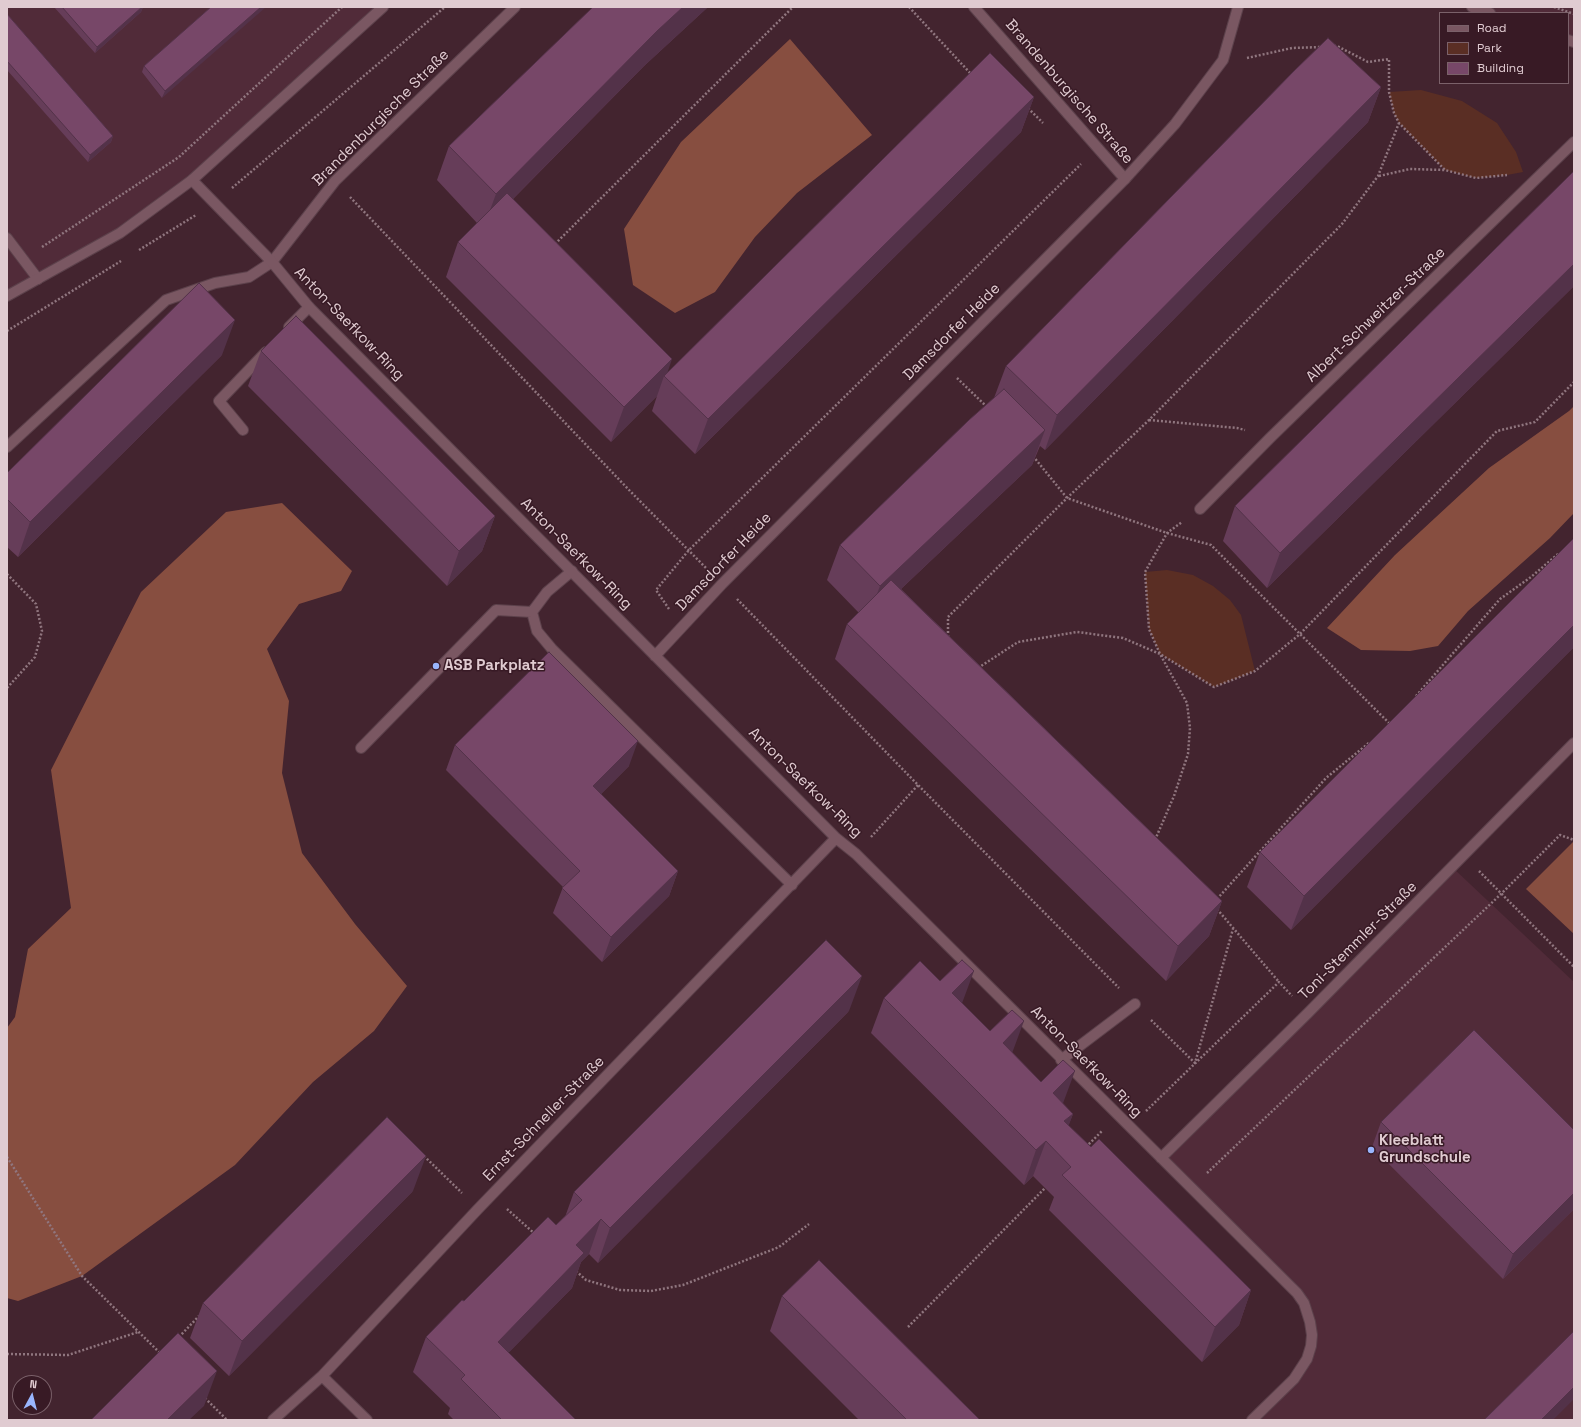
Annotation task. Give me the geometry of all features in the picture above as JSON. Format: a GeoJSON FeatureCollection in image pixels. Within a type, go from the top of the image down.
{"type":"FeatureCollection","features":[{"type":"Feature","properties":{"kind":"street"},"geometry":{"type":"LineString","coordinates":[[7,296],[120,233],[192,180],[383,7]]}},
{"type":"Feature","properties":{"kind":"street","name":"Brandenburgische Straße"},"geometry":{"type":"LineString","coordinates":[[7,447],[166,300],[215,283],[249,277],[272,262],[335,181],[515,7]]}},
{"type":"Feature","properties":{"kind":"street","name":"Brandenburgische Straße"},"geometry":{"type":"LineString","coordinates":[[974,7],[1125,179]]}},
{"type":"Feature","properties":{"kind":"street","name":"Damsdorfer Heide"},"geometry":{"type":"LineString","coordinates":[[655,656],[722,584],[1125,179],[1175,124],[1223,60],[1238,7]]}},
{"type":"Feature","properties":{"kind":"street"},"geometry":{"type":"LineString","coordinates":[[1472,7],[1487,12]]}},
{"type":"Feature","properties":{"kind":"street","name":"Albert-Schweitzer-Straße"},"geometry":{"type":"LineString","coordinates":[[1200,509],[1270,438],[1574,142]]}},
{"type":"Feature","properties":{"kind":"street","name":"Anton-Saefkow-Ring"},"geometry":{"type":"LineString","coordinates":[[192,180],[272,262],[309,307],[655,656],[836,838],[856,854],[1297,1293],[1308,1312],[1312,1335],[1311,1346],[1307,1359],[1294,1379],[1252,1420]]}},
{"type":"Feature","properties":{"kind":"street"},"geometry":{"type":"LineString","coordinates":[[7,238],[22,260],[38,279]]}},
{"type":"Feature","properties":{"kind":"street"},"geometry":{"type":"LineString","coordinates":[[282,334],[309,307]]}},
{"type":"Feature","properties":{"kind":"street"},"geometry":{"type":"LineString","coordinates":[[243,430],[218,401],[272,346]]}},
{"type":"Feature","properties":{"kind":"street"},"geometry":{"type":"LineString","coordinates":[[532,612],[547,592],[572,571]]}},
{"type":"Feature","properties":{"kind":"street"},"geometry":{"type":"LineString","coordinates":[[361,748],[496,610],[532,612]]}},
{"type":"Feature","properties":{"kind":"street"},"geometry":{"type":"LineString","coordinates":[[532,612],[537,631],[552,649],[792,885]]}},
{"type":"Feature","properties":{"kind":"street","name":"Toni-Stemmler-Straße"},"geometry":{"type":"LineString","coordinates":[[1161,1158],[1308,1013],[1574,743]]}},
{"type":"Feature","properties":{"kind":"street","name":"Ernst-Schneller-Straße"},"geometry":{"type":"LineString","coordinates":[[273,1420],[322,1376],[478,1209],[836,838]]}},
{"type":"Feature","properties":{"kind":"street"},"geometry":{"type":"LineString","coordinates":[[1062,1060],[1135,1004]]}},
{"type":"Feature","properties":{"kind":"street"},"geometry":{"type":"LineString","coordinates":[[322,1376],[367,1420]]}},
{"type":"Feature","properties":{"kind":"path"},"geometry":{"type":"LineString","coordinates":[[22,260],[179,157],[342,7]]}},
{"type":"Feature","properties":{"kind":"path"},"geometry":{"type":"LineString","coordinates":[[134,252],[215,203],[445,7]]}},
{"type":"Feature","properties":{"kind":"path"},"geometry":{"type":"LineString","coordinates":[[551,248],[793,7]]}},
{"type":"Feature","properties":{"kind":"path"},"geometry":{"type":"LineString","coordinates":[[909,7],[972,75]]}},
{"type":"Feature","properties":{"kind":"path"},"geometry":{"type":"LineString","coordinates":[[1554,7],[1568,12]]}},
{"type":"Feature","properties":{"kind":"path"},"geometry":{"type":"LineString","coordinates":[[1330,46],[1337,46],[1368,62],[1389,59],[1389,92],[1394,113],[1399,124],[1445,170]]}},
{"type":"Feature","properties":{"kind":"path"},"geometry":{"type":"LineString","coordinates":[[1223,60],[1258,56],[1292,48],[1322,47]]}},
{"type":"Feature","properties":{"kind":"path"},"geometry":{"type":"LineString","coordinates":[[1028,107],[1044,124]]}},
{"type":"Feature","properties":{"kind":"path"},"geometry":{"type":"LineString","coordinates":[[949,641],[948,617],[1067,498],[1149,420],[1342,224],[1378,176],[1399,124]]}},
{"type":"Feature","properties":{"kind":"path"},"geometry":{"type":"LineString","coordinates":[[680,628],[656,590],[689,550],[1082,163],[1077,157]]}},
{"type":"Feature","properties":{"kind":"path"},"geometry":{"type":"LineString","coordinates":[[1378,176],[1410,169],[1445,170],[1476,178],[1522,172],[1534,182]]}},
{"type":"Feature","properties":{"kind":"path"},"geometry":{"type":"LineString","coordinates":[[335,181],[630,491],[918,785],[1194,1063]]}},
{"type":"Feature","properties":{"kind":"path"},"geometry":{"type":"LineString","coordinates":[[7,331],[128,257]]}},
{"type":"Feature","properties":{"kind":"path"},"geometry":{"type":"LineString","coordinates":[[942,364],[990,410]]}},
{"type":"Feature","properties":{"kind":"path"},"geometry":{"type":"LineString","coordinates":[[978,669],[1018,642],[1077,632],[1123,638],[1160,654],[1214,687],[1254,671],[1300,634],[1497,431],[1535,422],[1574,382]]}},
{"type":"Feature","properties":{"kind":"path"},"geometry":{"type":"LineString","coordinates":[[1149,420],[1237,428],[1270,438]]}},
{"type":"Feature","properties":{"kind":"path"},"geometry":{"type":"LineString","coordinates":[[1031,452],[1067,498],[1167,533],[1211,545],[1391,725]]}},
{"type":"Feature","properties":{"kind":"path"},"geometry":{"type":"LineString","coordinates":[[1153,846],[1174,796],[1188,754],[1190,728],[1187,703],[1148,629],[1145,572],[1167,533],[1200,509]]}},
{"type":"Feature","properties":{"kind":"path"},"geometry":{"type":"LineString","coordinates":[[1412,701],[1500,599],[1531,577],[1563,550]]}},
{"type":"Feature","properties":{"kind":"path"},"geometry":{"type":"LineString","coordinates":[[7,574],[36,604],[42,631],[35,657],[7,688]]}},
{"type":"Feature","properties":{"kind":"path"},"geometry":{"type":"LineString","coordinates":[[973,664],[983,674]]}},
{"type":"Feature","properties":{"kind":"path"},"geometry":{"type":"LineString","coordinates":[[1385,730],[1396,719]]}},
{"type":"Feature","properties":{"kind":"path"},"geometry":{"type":"LineString","coordinates":[[1308,1013],[1279,982],[1213,904],[1326,778],[1373,740]]}},
{"type":"Feature","properties":{"kind":"path"},"geometry":{"type":"LineString","coordinates":[[856,854],[918,785]]}},
{"type":"Feature","properties":{"kind":"path"},"geometry":{"type":"LineString","coordinates":[[1203,1177],[1501,894],[1560,835],[1574,840]]}},
{"type":"Feature","properties":{"kind":"path"},"geometry":{"type":"LineString","coordinates":[[1464,854],[1501,894],[1574,967]]}},
{"type":"Feature","properties":{"kind":"path"},"geometry":{"type":"LineString","coordinates":[[1194,1063],[1233,929]]}},
{"type":"Feature","properties":{"kind":"path"},"geometry":{"type":"LineString","coordinates":[[1130,1127],[1194,1063],[1279,982]]}},
{"type":"Feature","properties":{"kind":"path"},"geometry":{"type":"LineString","coordinates":[[1084,1149],[1117,1115]]}},
{"type":"Feature","properties":{"kind":"path"},"geometry":{"type":"LineString","coordinates":[[421,1154],[478,1209]]}},
{"type":"Feature","properties":{"kind":"path"},"geometry":{"type":"LineString","coordinates":[[7,1157],[82,1276],[161,1354]]}},
{"type":"Feature","properties":{"kind":"path"},"geometry":{"type":"LineString","coordinates":[[908,1327],[1050,1183]]}},
{"type":"Feature","properties":{"kind":"path"},"geometry":{"type":"LineString","coordinates":[[492,1196],[539,1238]]}},
{"type":"Feature","properties":{"kind":"path"},"geometry":{"type":"LineString","coordinates":[[574,1269],[586,1280],[620,1290],[651,1291],[683,1285],[779,1247],[809,1224]]}},
{"type":"Feature","properties":{"kind":"path"},"geometry":{"type":"LineString","coordinates":[[178,1338],[201,1315]]}},
{"type":"Feature","properties":{"kind":"path"},"geometry":{"type":"LineString","coordinates":[[7,1354],[68,1355],[138,1332]]}},
{"type":"Feature","properties":{"kind":"path"},"geometry":{"type":"LineString","coordinates":[[200,1393],[227,1420]]}},
{"type":"Feature","properties":{"kind":"shaded area"},"geometry":{"type":"Polygon","coordinates":[[[7,7],[383,7],[192,180],[120,233],[7,296],[7,7]]]}},
{"type":"Feature","properties":{"kind":"shaded area"},"geometry":{"type":"Polygon","coordinates":[[[1469,7],[1574,7],[1574,43],[1569,41],[1569,12],[1484,12],[1469,7]]]}},
{"type":"Feature","properties":{"kind":"shaded area"},"geometry":{"type":"Polygon","coordinates":[[[790,39],[872,135],[797,193],[755,237],[715,292],[675,313],[633,285],[624,229],[681,142],[790,39]]]}},
{"type":"Feature","properties":{"kind":"shaded area"},"geometry":{"type":"Polygon","coordinates":[[[1574,406],[1574,513],[1550,538],[1468,611],[1438,646],[1410,651],[1361,650],[1327,628],[1395,555],[1489,468],[1574,406]]]}},
{"type":"Feature","properties":{"kind":"shaded area"},"geometry":{"type":"Polygon","coordinates":[[[282,503],[352,571],[341,591],[299,604],[267,649],[289,701],[282,773],[302,853],[355,924],[407,986],[374,1031],[313,1082],[235,1165],[82,1276],[18,1301],[7,1298],[7,1028],[15,1017],[28,949],[71,908],[51,770],[141,592],[226,512],[282,503]]]}},
{"type":"Feature","properties":{"kind":"shaded area"},"geometry":{"type":"Polygon","coordinates":[[[1574,841],[1574,934],[1526,889],[1574,841]]]}},
{"type":"Feature","properties":{"kind":"shaded area","name":"Kleeblatt Grundschule"},"geometry":{"type":"Polygon","coordinates":[[[1452,867],[1574,982],[1574,1420],[1252,1420],[1294,1379],[1311,1346],[1304,1303],[1161,1158],[1452,867]]]}},
{"type":"Feature","properties":{"kind":"green space"},"geometry":{"type":"Polygon","coordinates":[[[1421,90],[1462,101],[1497,123],[1516,152],[1523,172],[1476,178],[1445,170],[1399,123],[1394,113],[1389,92],[1421,90]]]}},
{"type":"Feature","properties":{"kind":"green space"},"geometry":{"type":"Polygon","coordinates":[[[1167,570],[1193,575],[1213,586],[1230,600],[1241,615],[1255,671],[1214,687],[1160,654],[1149,629],[1145,572],[1167,570]]]}},
{"type":"Feature","properties":{"kind":"building"},"geometry":{"type":"Polygon","coordinates":[[[62,7],[142,7],[97,47],[62,7]]]}},
{"type":"Feature","properties":{"kind":"building"},"geometry":{"type":"Polygon","coordinates":[[[211,7],[261,7],[165,91],[144,66],[211,7]]]}},
{"type":"Feature","properties":{"kind":"building"},"geometry":{"type":"Polygon","coordinates":[[[593,7],[683,7],[657,31],[496,194],[449,146],[593,7]]]}},
{"type":"Feature","properties":{"kind":"building"},"geometry":{"type":"Polygon","coordinates":[[[7,14],[113,136],[90,155],[7,61],[7,14]]]}},
{"type":"Feature","properties":{"kind":"building"},"geometry":{"type":"Polygon","coordinates":[[[1328,38],[1381,87],[1057,415],[1006,366],[1328,38]]]}},
{"type":"Feature","properties":{"kind":"building"},"geometry":{"type":"Polygon","coordinates":[[[990,53],[1034,97],[708,419],[664,376],[990,53]]]}},
{"type":"Feature","properties":{"kind":"building"},"geometry":{"type":"Polygon","coordinates":[[[1574,171],[1574,264],[1280,553],[1235,506],[1574,171]]]}},
{"type":"Feature","properties":{"kind":"building"},"geometry":{"type":"Polygon","coordinates":[[[507,193],[672,359],[624,407],[458,242],[507,193]]]}},
{"type":"Feature","properties":{"kind":"building"},"geometry":{"type":"Polygon","coordinates":[[[199,283],[235,320],[30,522],[7,499],[7,473],[199,283]]]}},
{"type":"Feature","properties":{"kind":"building"},"geometry":{"type":"Polygon","coordinates":[[[296,316],[495,516],[459,551],[261,351],[296,316]]]}},
{"type":"Feature","properties":{"kind":"building"},"geometry":{"type":"Polygon","coordinates":[[[1004,389],[1045,430],[880,586],[840,545],[969,420],[1004,389]]]}},
{"type":"Feature","properties":{"kind":"building"},"geometry":{"type":"Polygon","coordinates":[[[1574,538],[1574,625],[1304,896],[1260,852],[1574,538]]]}},
{"type":"Feature","properties":{"kind":"building"},"geometry":{"type":"Polygon","coordinates":[[[891,580],[1222,901],[1178,946],[847,624],[891,580]]]}},
{"type":"Feature","properties":{"kind":"building"},"geometry":{"type":"Polygon","coordinates":[[[549,652],[638,741],[593,786],[678,871],[611,937],[562,888],[580,871],[455,745],[549,652]]]}},
{"type":"Feature","properties":{"kind":"building"},"geometry":{"type":"Polygon","coordinates":[[[826,940],[862,976],[610,1228],[601,1219],[576,1245],[584,1253],[498,1342],[576,1420],[502,1420],[461,1379],[465,1375],[426,1337],[548,1217],[556,1225],[582,1200],[574,1192],[826,940]]]}},
{"type":"Feature","properties":{"kind":"building"},"geometry":{"type":"Polygon","coordinates":[[[962,960],[974,971],[952,993],[990,1031],[1012,1010],[1024,1021],[1003,1043],[1041,1082],[1063,1060],[1075,1071],[1053,1093],[1073,1114],[1064,1121],[1091,1147],[1099,1139],[1251,1290],[1215,1327],[1062,1175],[1071,1167],[1046,1141],[1036,1150],[884,998],[920,961],[940,981],[962,960]]]}},
{"type":"Feature","properties":{"kind":"building"},"geometry":{"type":"Polygon","coordinates":[[[1474,1030],[1574,1130],[1574,1193],[1513,1254],[1381,1122],[1474,1030]]]}},
{"type":"Feature","properties":{"kind":"building"},"geometry":{"type":"Polygon","coordinates":[[[387,1117],[426,1156],[242,1341],[203,1303],[387,1117]]]}},
{"type":"Feature","properties":{"kind":"building"},"geometry":{"type":"Polygon","coordinates":[[[819,1260],[980,1420],[907,1420],[782,1296],[819,1260]]]}},
{"type":"Feature","properties":{"kind":"building"},"geometry":{"type":"Polygon","coordinates":[[[1574,1331],[1574,1387],[1541,1420],[1484,1420],[1574,1331]]]}},
{"type":"Feature","properties":{"kind":"building"},"geometry":{"type":"Polygon","coordinates":[[[178,1333],[217,1371],[167,1420],[91,1420],[178,1333]]]}},
{"type":"Feature","properties":{"kind":"place","name":"ASB Parkplatz"},"geometry":{"type":"Point","coordinates":[436,666]}},
{"type":"Feature","properties":{"kind":"place","name":"Kleeblatt Grundschule"},"geometry":{"type":"Point","coordinates":[1371,1150]}}]}
